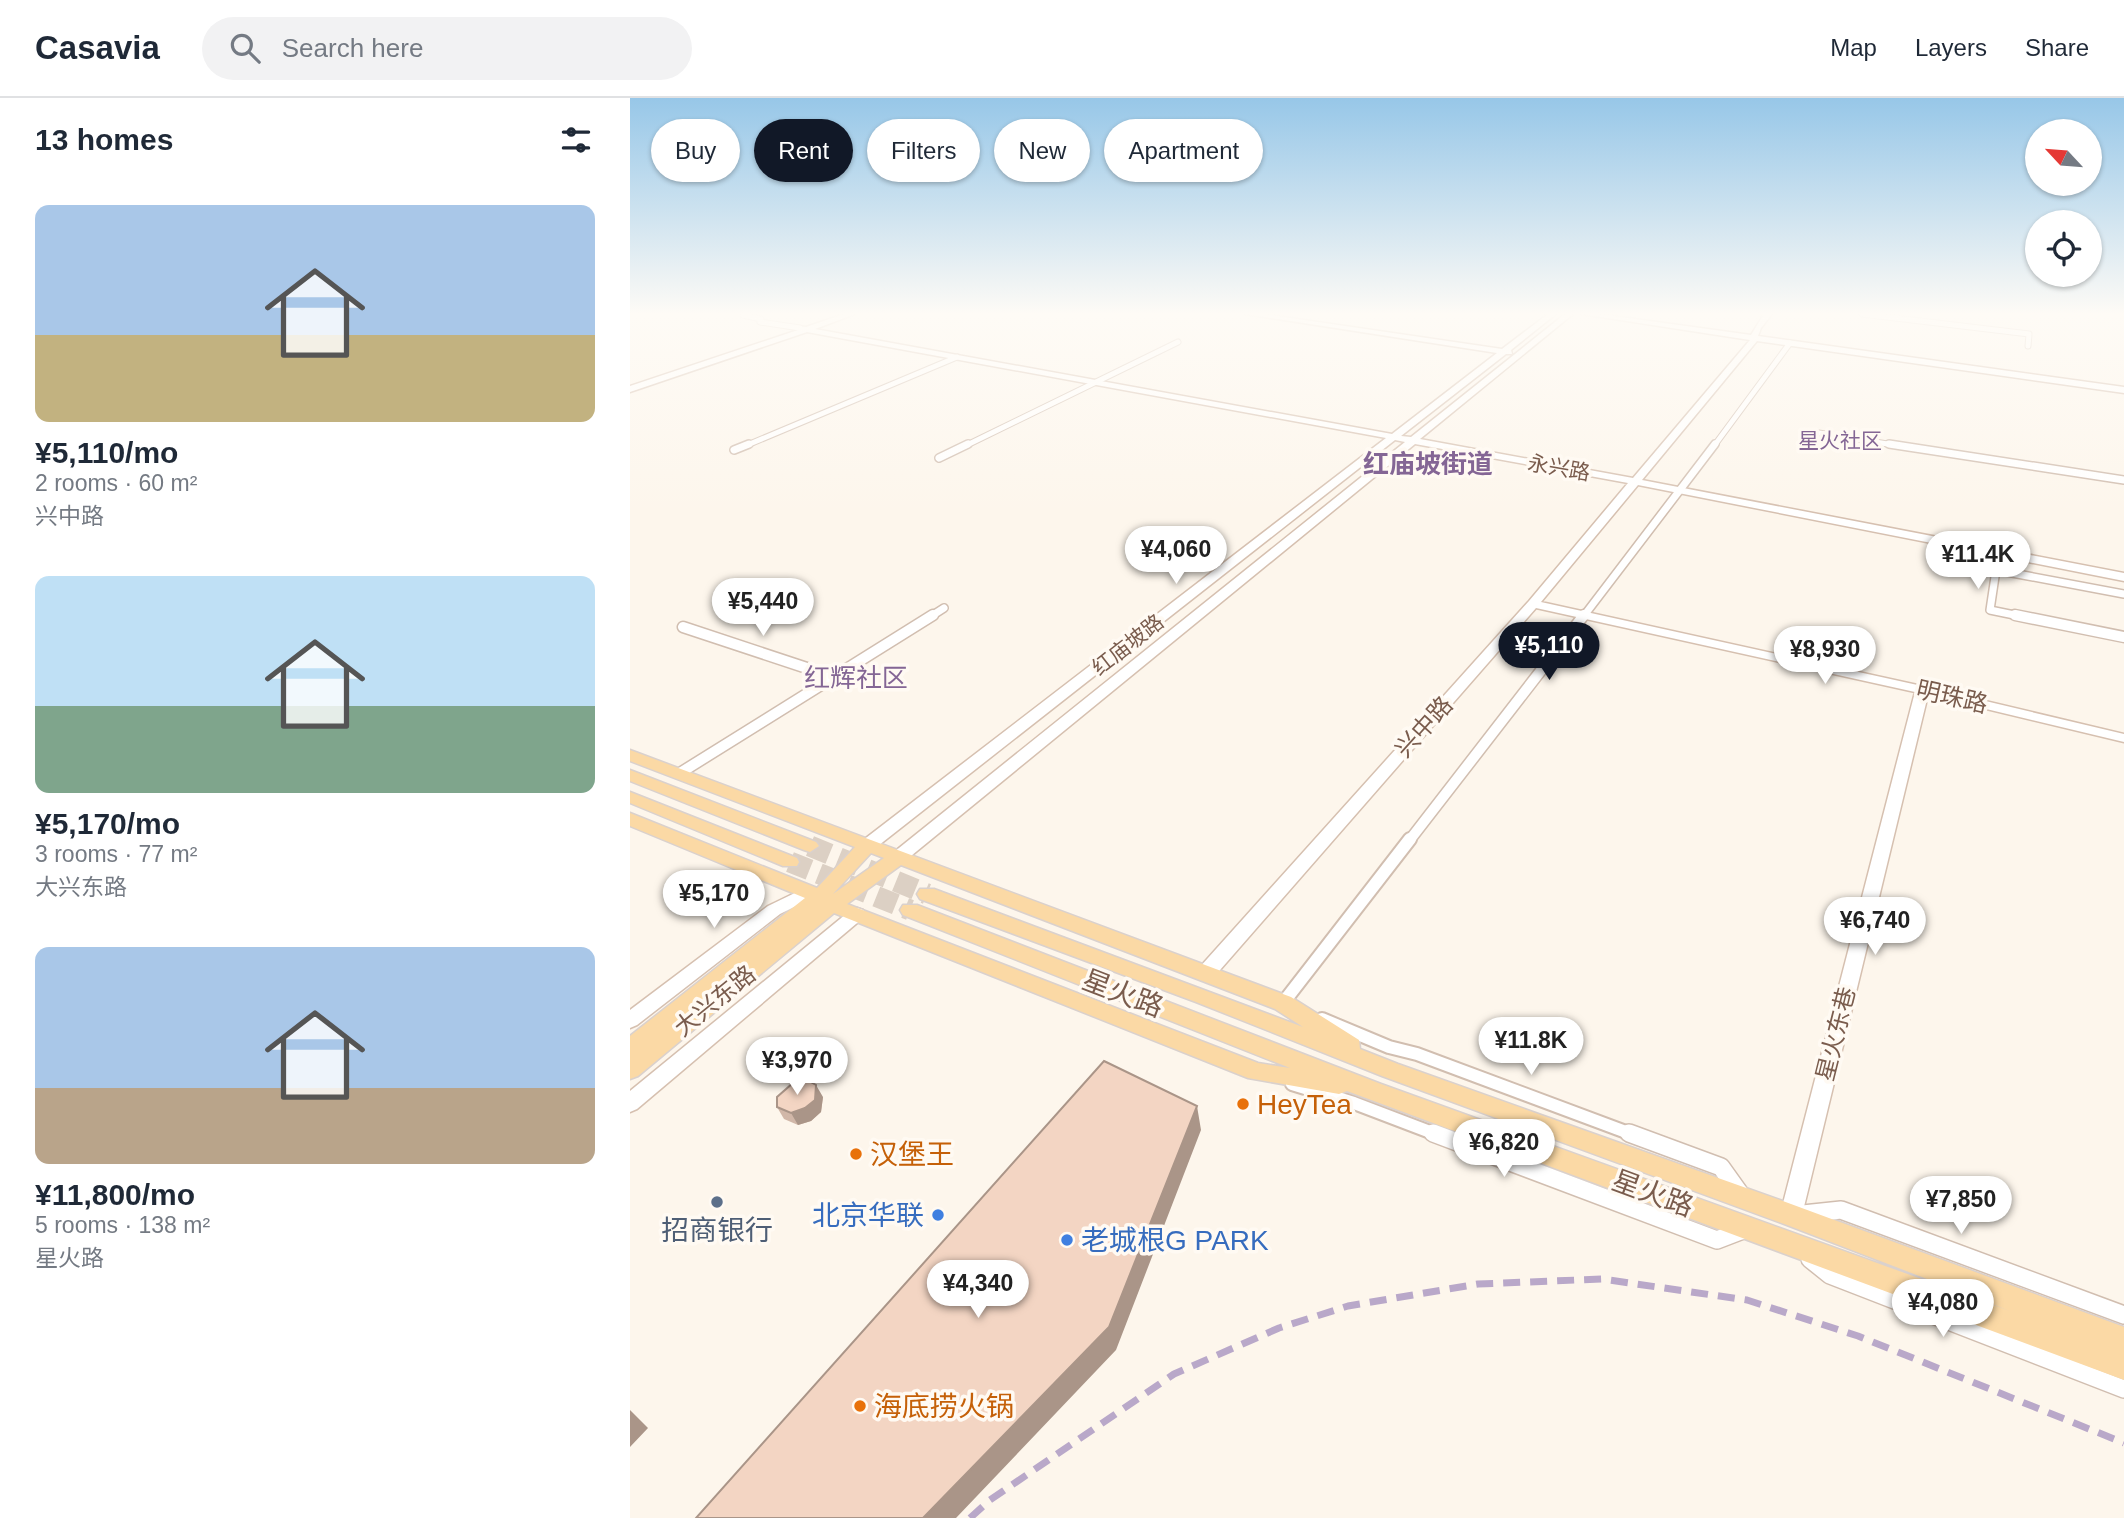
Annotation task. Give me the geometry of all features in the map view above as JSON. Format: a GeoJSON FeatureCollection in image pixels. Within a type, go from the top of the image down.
{"type":"FeatureCollection","features":[{"type":"Feature","properties":{"kind":"main road"},"geometry":{"type":"LineString","coordinates":[[630,387],[650,380]]}},
{"type":"Feature","properties":{"kind":"main road","name":"永兴路"},"geometry":{"type":"LineString","coordinates":[[1084,380],[1681,490],[2124,578]]}},
{"type":"Feature","properties":{"kind":"main road","name":"红庙坡路"},"geometry":{"type":"LineString","coordinates":[[868,845],[1467,380]]}},
{"type":"Feature","properties":{"kind":"main road","name":"红庙坡路"},"geometry":{"type":"LineString","coordinates":[[900,856],[1488,380]]}},
{"type":"Feature","properties":{"kind":"main road","name":"兴中路"},"geometry":{"type":"LineString","coordinates":[[1206,973],[1533,604],[1719,380]]}},
{"type":"Feature","properties":{"kind":"main road"},"geometry":{"type":"LineString","coordinates":[[2067,380],[2124,388]]}},
{"type":"Feature","properties":{"kind":"main road"},"geometry":{"type":"LineString","coordinates":[[2069,380],[2124,388]]}},
{"type":"Feature","properties":{"kind":"main road","name":"明珠路"},"geometry":{"type":"LineString","coordinates":[[1533,604],[1922,690],[2124,738]]}},
{"type":"Feature","properties":{"kind":"main road","name":"星火东巷"},"geometry":{"type":"LineString","coordinates":[[1790,1214],[1922,690]]}},
{"type":"Feature","properties":{"kind":"main road"},"geometry":{"type":"LineString","coordinates":[[630,755],[1283,1003],[1390,1070]]}},
{"type":"Feature","properties":{"kind":"main road"},"geometry":{"type":"LineString","coordinates":[[630,775],[810,846]]}},
{"type":"Feature","properties":{"kind":"main road"},"geometry":{"type":"LineString","coordinates":[[630,797],[790,862]]}},
{"type":"Feature","properties":{"kind":"main road"},"geometry":{"type":"LineString","coordinates":[[630,819],[857,914],[1256,1072],[1373,1091]]}},
{"type":"Feature","properties":{"kind":"main road","name":"大兴东路"},"geometry":{"type":"LineString","coordinates":[[630,1070],[826,901],[868,845]]}},
{"type":"Feature","properties":{"kind":"main road","name":"大兴东路"},"geometry":{"type":"LineString","coordinates":[[630,1048],[826,901],[900,856]]}},
{"type":"Feature","properties":{"kind":"main road"},"geometry":{"type":"LineString","coordinates":[[630,1020],[774,910],[799,897],[826,901]]}},
{"type":"Feature","properties":{"kind":"main road","name":"星火路"},"geometry":{"type":"LineString","coordinates":[[2124,1341],[1790,1214],[1390,1070],[1203,996],[919,902],[1373,1091],[2124,1366]]}},
{"type":"Feature","properties":{"kind":"main road"},"geometry":{"type":"LineString","coordinates":[[630,1103],[857,914]]}},
{"type":"Feature","properties":{"kind":"street"},"geometry":{"type":"LineString","coordinates":[[734,450],[901,380]]}},
{"type":"Feature","properties":{"kind":"street"},"geometry":{"type":"LineString","coordinates":[[939,458],[1097,380]]}},
{"type":"Feature","properties":{"kind":"street"},"geometry":{"type":"LineString","coordinates":[[1743,1197],[1721,1167],[1417,1054],[1389,1047],[1283,1003],[1681,490],[1762,380]]}},
{"type":"Feature","properties":{"kind":"street"},"geometry":{"type":"LineString","coordinates":[[1819,433],[2124,480]]}},
{"type":"Feature","properties":{"kind":"street"},"geometry":{"type":"LineString","coordinates":[[2124,594],[1996,570],[1990,610],[2124,637]]}},
{"type":"Feature","properties":{"kind":"street"},"geometry":{"type":"LineString","coordinates":[[680,773],[944,608]]}},
{"type":"Feature","properties":{"kind":"street"},"geometry":{"type":"LineString","coordinates":[[683,627],[834,677]]}},
{"type":"Feature","properties":{"kind":"street"},"geometry":{"type":"LineString","coordinates":[[1256,1072],[1354,1104],[1717,1240],[1749,1228]]}},
{"type":"Feature","properties":{"kind":"street"},"geometry":{"type":"LineString","coordinates":[[1790,1214],[1841,1210],[2124,1315]]}},
{"type":"Feature","properties":{"kind":"street"},"geometry":{"type":"LineString","coordinates":[[1788,1242],[1830,1275],[2124,1389]]}},
{"type":"Feature","properties":{"kind":"building","name":"老城根G PARK"},"geometry":{"type":"Polygon","coordinates":[[[1104,1061],[1197,1106],[1109,1327],[923,1518],[696,1518],[1104,1061]]]}},
{"type":"Feature","properties":{"kind":"building"},"geometry":{"type":"Polygon","coordinates":[[[807,1080],[816,1085],[815,1100],[805,1108],[791,1113],[777,1107],[777,1097],[793,1083],[807,1080]]]}},
{"type":"Feature","properties":{"kind":"tunnel"},"geometry":{"type":"LineString","coordinates":[[810,846],[927,894]]}},
{"type":"Feature","properties":{"kind":"tunnel"},"geometry":{"type":"LineString","coordinates":[[790,862],[910,910]]}},
{"type":"Feature","properties":{"kind":"railway"},"geometry":{"type":"LineString","coordinates":[[970,1518],[990,1500],[1174,1374],[1279,1328],[1348,1306],[1478,1284],[1602,1279],[1747,1300],[1858,1336],[2124,1443]]}},
{"type":"Feature","properties":{"kind":"place","name":"HeyTea"},"geometry":{"type":"Point","coordinates":[1243,1104]}},
{"type":"Feature","properties":{"kind":"place","name":"汉堡王"},"geometry":{"type":"Point","coordinates":[856,1154]}},
{"type":"Feature","properties":{"kind":"place","name":"招商银行"},"geometry":{"type":"Point","coordinates":[717,1202]}},
{"type":"Feature","properties":{"kind":"place","name":"北京华联"},"geometry":{"type":"Point","coordinates":[938,1215]}},
{"type":"Feature","properties":{"kind":"place","name":"老城根G PARK"},"geometry":{"type":"Point","coordinates":[1067,1240]}},
{"type":"Feature","properties":{"kind":"place","name":"海底捞火锅"},"geometry":{"type":"Point","coordinates":[860,1406]}},
{"type":"Feature","properties":{"kind":"district","name":"星火社区"},"geometry":{"type":"Point","coordinates":[1840,441]}},
{"type":"Feature","properties":{"kind":"district","name":"红庙坡街道"},"geometry":{"type":"Point","coordinates":[1428,464]}},
{"type":"Feature","properties":{"kind":"district","name":"红辉社区"},"geometry":{"type":"Point","coordinates":[856,678]}}]}
